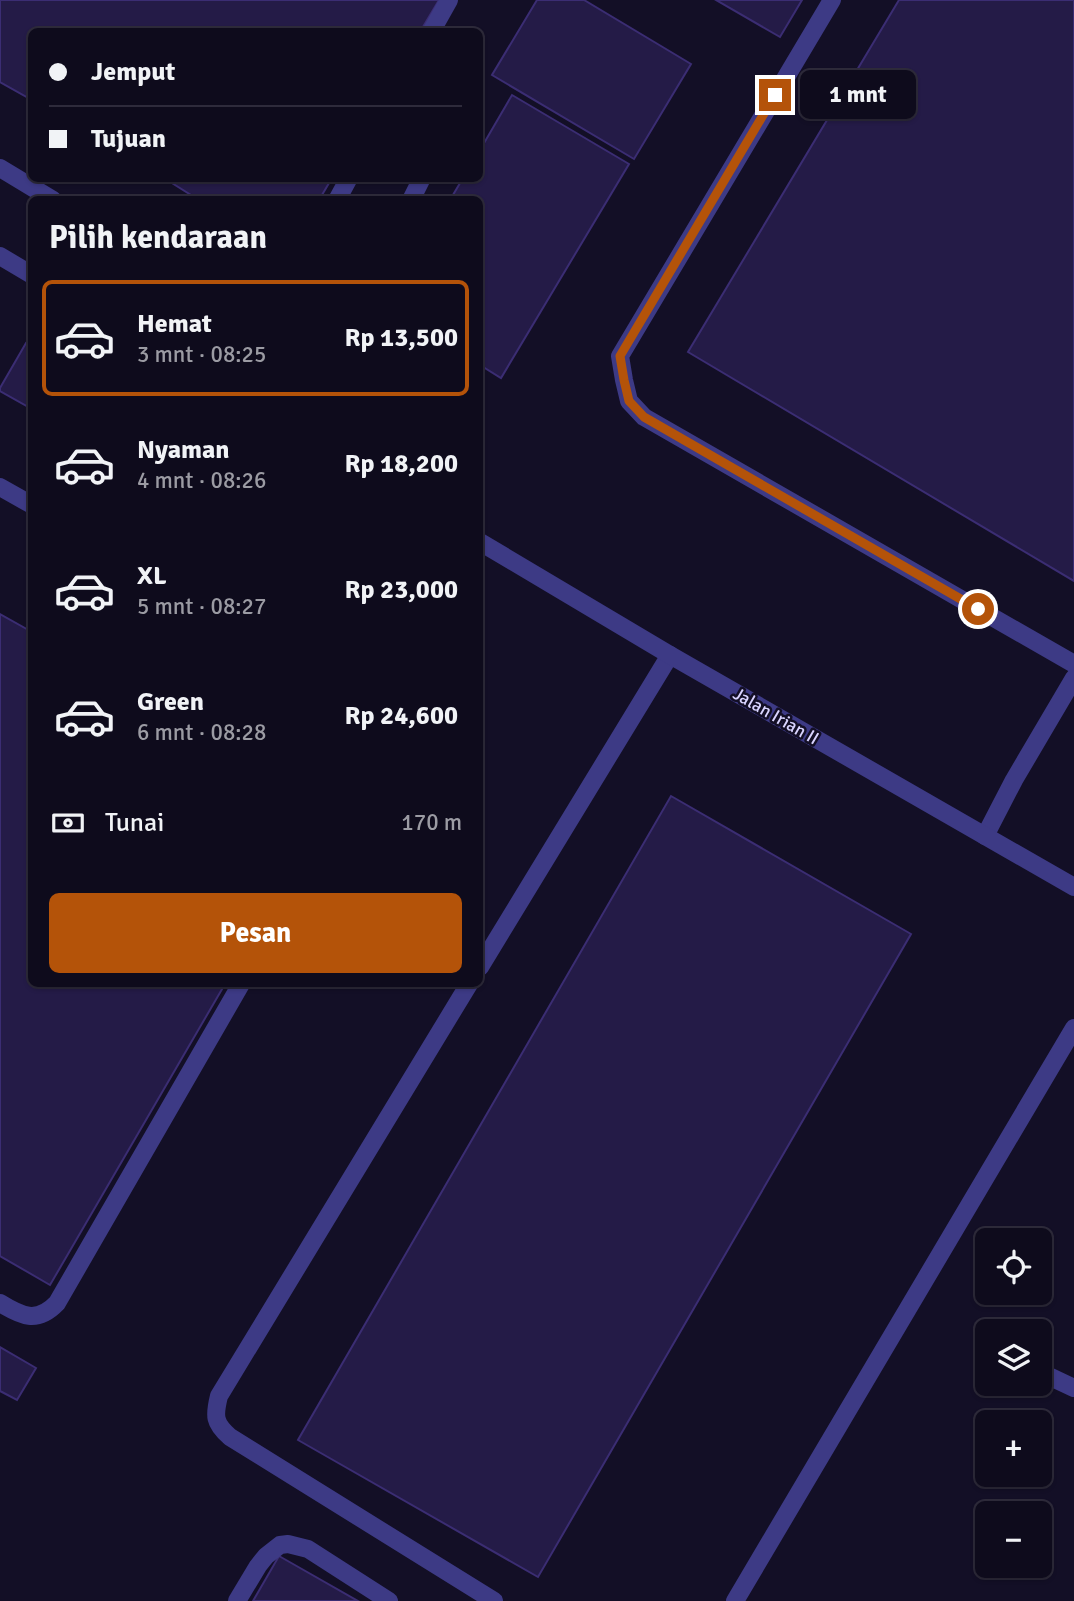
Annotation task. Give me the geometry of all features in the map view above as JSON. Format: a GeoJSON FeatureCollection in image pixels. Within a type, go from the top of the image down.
{"type":"FeatureCollection","features":[{"type":"Feature","properties":{"kind":"street"},"geometry":{"type":"LineString","coordinates":[[433,28],[449,0]]}},
{"type":"Feature","properties":{"kind":"street"},"geometry":{"type":"LineString","coordinates":[[832,0],[620,356],[629,401],[644,417],[1074,664]]}},
{"type":"Feature","properties":{"kind":"street"},"geometry":{"type":"LineString","coordinates":[[0,169],[46,196]]}},
{"type":"Feature","properties":{"kind":"street"},"geometry":{"type":"LineString","coordinates":[[0,256],[28,273]]}},
{"type":"Feature","properties":{"kind":"street"},"geometry":{"type":"LineString","coordinates":[[0,487],[28,504]]}},
{"type":"Feature","properties":{"kind":"street","name":"Jalan Irian II"},"geometry":{"type":"LineString","coordinates":[[483,543],[1074,887]]}},
{"type":"Feature","properties":{"kind":"street"},"geometry":{"type":"LineString","coordinates":[[483,962],[670,654]]}},
{"type":"Feature","properties":{"kind":"street"},"geometry":{"type":"LineString","coordinates":[[985,835],[1074,678]]}},
{"type":"Feature","properties":{"kind":"street"},"geometry":{"type":"LineString","coordinates":[[0,1303],[18,1314],[30,1317],[51,1310],[57,1303],[240,987]]}},
{"type":"Feature","properties":{"kind":"street"},"geometry":{"type":"LineString","coordinates":[[467,987],[219,1396],[215,1412],[218,1427],[230,1437],[494,1601]]}},
{"type":"Feature","properties":{"kind":"street"},"geometry":{"type":"LineString","coordinates":[[735,1601],[1074,1028]]}},
{"type":"Feature","properties":{"kind":"street"},"geometry":{"type":"LineString","coordinates":[[1052,1378],[1074,1388]]}},
{"type":"Feature","properties":{"kind":"street"},"geometry":{"type":"LineString","coordinates":[[237,1601],[266,1556],[280,1545],[288,1544],[308,1549],[389,1601]]}},
{"type":"Feature","properties":{"kind":"building"},"geometry":{"type":"Polygon","coordinates":[[[0,0],[439,0],[422,28],[28,28],[28,98],[0,82],[0,0]]]}},
{"type":"Feature","properties":{"kind":"building"},"geometry":{"type":"Polygon","coordinates":[[[537,0],[584,0],[691,64],[634,159],[492,75],[537,0]]]}},
{"type":"Feature","properties":{"kind":"building"},"geometry":{"type":"Polygon","coordinates":[[[716,0],[802,0],[780,37],[716,0]]]}},
{"type":"Feature","properties":{"kind":"building"},"geometry":{"type":"Polygon","coordinates":[[[899,0],[1074,0],[1074,581],[688,352],[899,0]]]}},
{"type":"Feature","properties":{"kind":"building"},"geometry":{"type":"Polygon","coordinates":[[[512,95],[629,164],[501,378],[483,367],[483,196],[452,196],[461,182],[483,182],[483,145],[512,95]]]}},
{"type":"Feature","properties":{"kind":"building"},"geometry":{"type":"Polygon","coordinates":[[[170,182],[330,182],[321,196],[193,196],[170,182]]]}},
{"type":"Feature","properties":{"kind":"building"},"geometry":{"type":"Polygon","coordinates":[[[26,343],[28,344],[28,407],[0,391],[26,343]]]}},
{"type":"Feature","properties":{"kind":"building"},"geometry":{"type":"Polygon","coordinates":[[[0,614],[28,630],[28,987],[223,987],[50,1285],[0,1256],[0,614]]]}},
{"type":"Feature","properties":{"kind":"building"},"geometry":{"type":"Polygon","coordinates":[[[671,796],[911,934],[538,1577],[298,1440],[671,796]]]}},
{"type":"Feature","properties":{"kind":"building"},"geometry":{"type":"Polygon","coordinates":[[[0,1347],[36,1368],[17,1400],[0,1391],[0,1347]]]}},
{"type":"Feature","properties":{"kind":"building"},"geometry":{"type":"Polygon","coordinates":[[[279,1556],[358,1601],[253,1601],[279,1556]]]}},
{"type":"Feature","properties":{"kind":"route"},"geometry":{"type":"LineString","coordinates":[[775,95],[620,356],[629,401],[644,417],[978,609]]}}]}
